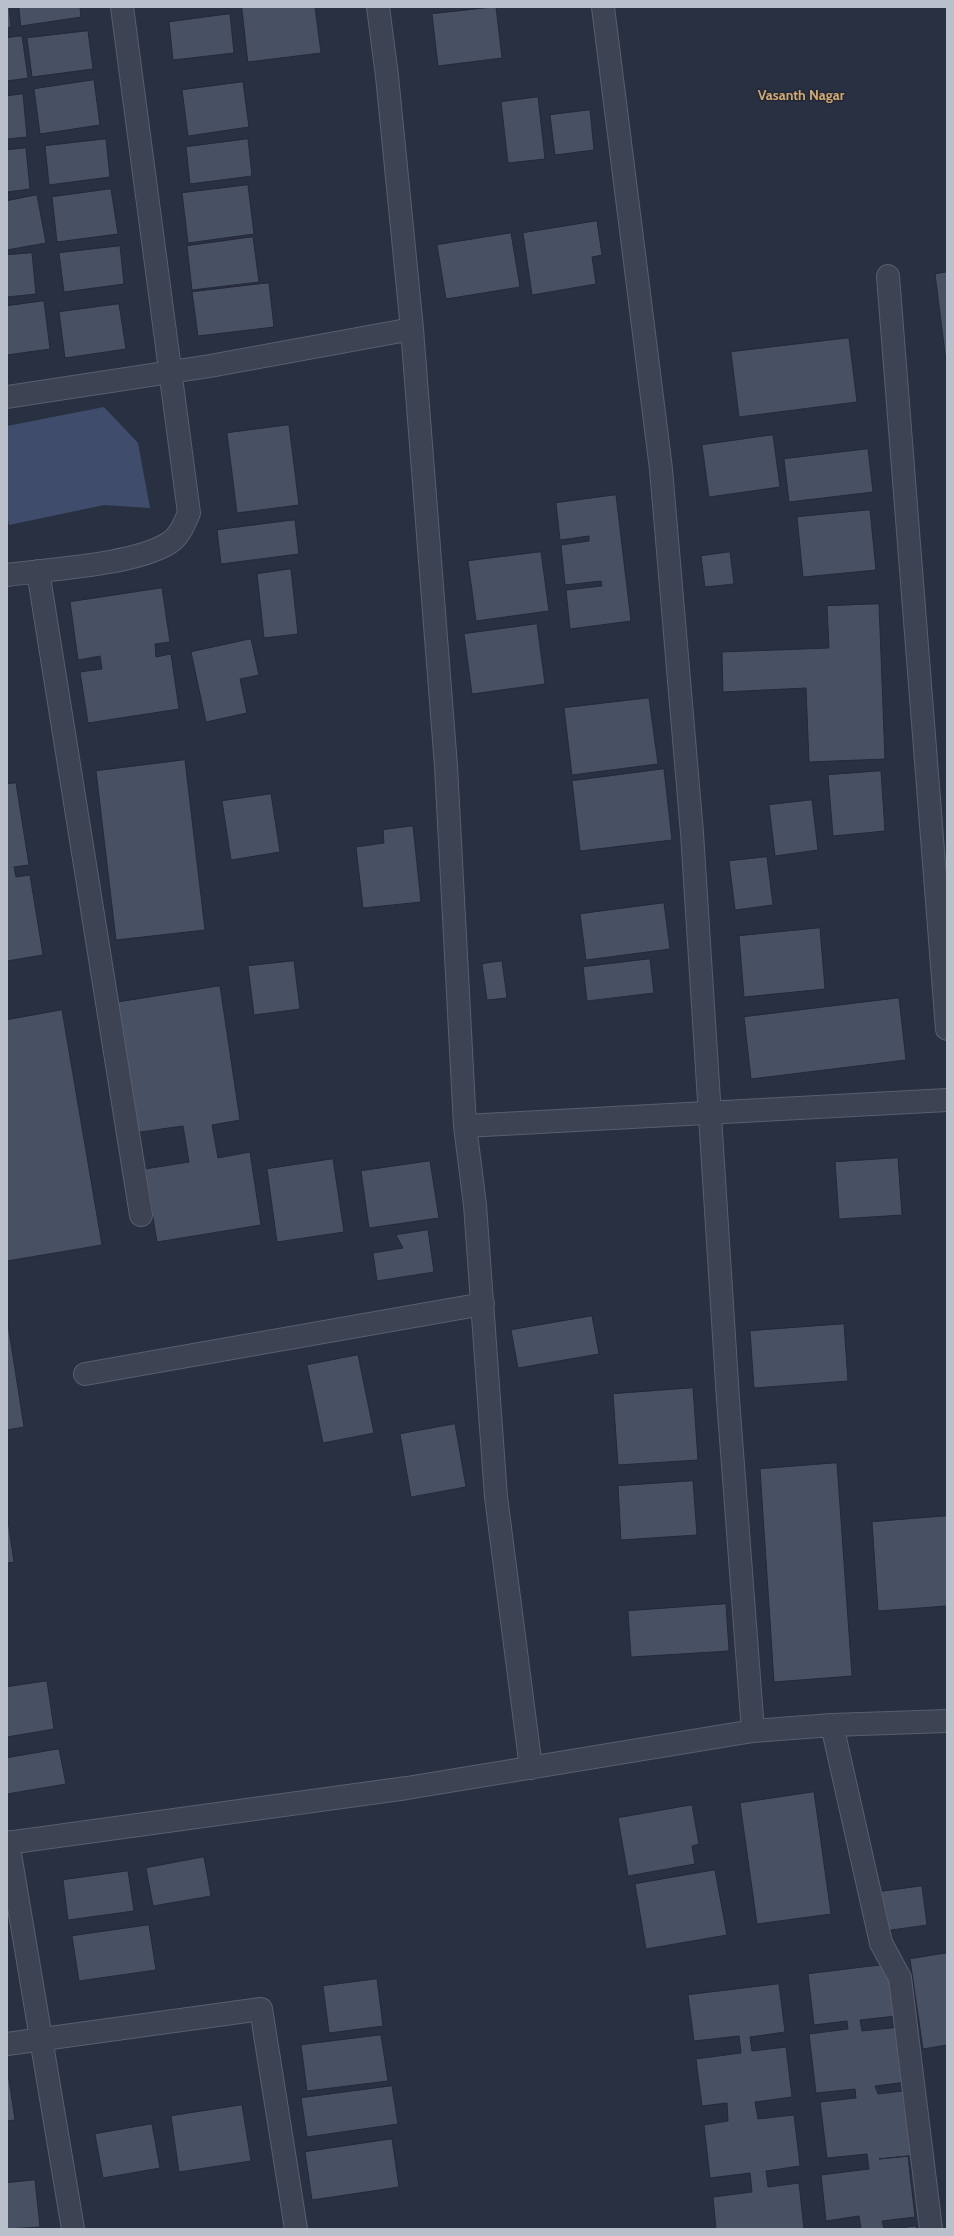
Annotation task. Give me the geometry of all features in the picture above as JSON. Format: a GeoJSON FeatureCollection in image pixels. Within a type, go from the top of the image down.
{"type":"FeatureCollection","features":[{"type":"Feature","properties":{"kind":"street"},"geometry":{"type":"LineString","coordinates":[[7,575],[131,558],[169,543],[179,534],[189,513],[122,7]]}},
{"type":"Feature","properties":{"kind":"street"},"geometry":{"type":"LineString","coordinates":[[378,7],[387,76],[412,329],[446,766],[465,1126],[475,1205],[496,1497],[531,1768]]}},
{"type":"Feature","properties":{"kind":"street"},"geometry":{"type":"LineString","coordinates":[[603,7],[661,469],[692,833],[729,1407],[753,1731]]}},
{"type":"Feature","properties":{"kind":"street"},"geometry":{"type":"LineString","coordinates":[[888,276],[947,1029]]}},
{"type":"Feature","properties":{"kind":"street"},"geometry":{"type":"LineString","coordinates":[[7,397],[170,372],[412,329]]}},
{"type":"Feature","properties":{"kind":"street"},"geometry":{"type":"LineString","coordinates":[[38,571],[141,1216]]}},
{"type":"Feature","properties":{"kind":"street"},"geometry":{"type":"LineString","coordinates":[[465,1126],[947,1100]]}},
{"type":"Feature","properties":{"kind":"street"},"geometry":{"type":"LineString","coordinates":[[85,1374],[483,1304]]}},
{"type":"Feature","properties":{"kind":"street"},"geometry":{"type":"LineString","coordinates":[[73,2229],[8,1843],[407,1788],[753,1731],[832,1725],[947,1721]]}},
{"type":"Feature","properties":{"kind":"street"},"geometry":{"type":"LineString","coordinates":[[832,1725],[881,1943],[900,1978],[931,2229]]}},
{"type":"Feature","properties":{"kind":"street"},"geometry":{"type":"LineString","coordinates":[[7,2044],[260,2009],[296,2229]]}},
{"type":"Feature","properties":{"kind":"water"},"geometry":{"type":"Polygon","coordinates":[[[104,407],[138,443],[150,508],[104,505],[9,525],[7,516],[7,426],[104,407]]]}},
{"type":"Feature","properties":{"kind":"building"},"geometry":{"type":"Polygon","coordinates":[[[7,7],[9,7],[11,27],[7,28],[7,7]]]}},
{"type":"Feature","properties":{"kind":"building"},"geometry":{"type":"Polygon","coordinates":[[[19,7],[80,7],[81,17],[21,26],[19,7]]]}},
{"type":"Feature","properties":{"kind":"building"},"geometry":{"type":"Polygon","coordinates":[[[242,7],[315,7],[321,53],[248,62],[242,7]]]}},
{"type":"Feature","properties":{"kind":"building"},"geometry":{"type":"Polygon","coordinates":[[[496,7],[502,58],[438,66],[432,14],[496,7]]]}},
{"type":"Feature","properties":{"kind":"building"},"geometry":{"type":"Polygon","coordinates":[[[230,14],[234,53],[173,60],[169,22],[230,14]]]}},
{"type":"Feature","properties":{"kind":"building"},"geometry":{"type":"Polygon","coordinates":[[[88,31],[93,69],[32,77],[27,38],[88,31]]]}},
{"type":"Feature","properties":{"kind":"building"},"geometry":{"type":"Polygon","coordinates":[[[22,36],[28,78],[7,81],[7,38],[22,36]]]}},
{"type":"Feature","properties":{"kind":"building"},"geometry":{"type":"Polygon","coordinates":[[[94,80],[100,125],[40,134],[34,89],[94,80]]]}},
{"type":"Feature","properties":{"kind":"building"},"geometry":{"type":"Polygon","coordinates":[[[243,82],[249,127],[188,136],[182,90],[243,82]]]}},
{"type":"Feature","properties":{"kind":"building"},"geometry":{"type":"Polygon","coordinates":[[[23,94],[27,137],[7,139],[7,96],[23,94]]]}},
{"type":"Feature","properties":{"kind":"building"},"geometry":{"type":"Polygon","coordinates":[[[538,97],[545,159],[508,163],[501,102],[538,97]]]}},
{"type":"Feature","properties":{"kind":"building"},"geometry":{"type":"Polygon","coordinates":[[[590,110],[594,150],[555,155],[550,115],[590,110]]]}},
{"type":"Feature","properties":{"kind":"building"},"geometry":{"type":"Polygon","coordinates":[[[106,139],[110,177],[49,185],[45,146],[106,139]]]}},
{"type":"Feature","properties":{"kind":"building"},"geometry":{"type":"Polygon","coordinates":[[[248,139],[252,176],[190,184],[186,147],[248,139]]]}},
{"type":"Feature","properties":{"kind":"building"},"geometry":{"type":"Polygon","coordinates":[[[26,148],[30,189],[7,192],[7,150],[26,148]]]}},
{"type":"Feature","properties":{"kind":"building"},"geometry":{"type":"Polygon","coordinates":[[[248,185],[254,234],[188,243],[182,193],[248,185]]]}},
{"type":"Feature","properties":{"kind":"building"},"geometry":{"type":"Polygon","coordinates":[[[111,189],[118,234],[57,242],[52,197],[111,189]]]}},
{"type":"Feature","properties":{"kind":"building"},"geometry":{"type":"Polygon","coordinates":[[[37,195],[46,243],[7,250],[7,201],[37,195]]]}},
{"type":"Feature","properties":{"kind":"building"},"geometry":{"type":"Polygon","coordinates":[[[597,221],[602,255],[592,257],[596,284],[532,295],[523,233],[597,221]]]}},
{"type":"Feature","properties":{"kind":"building"},"geometry":{"type":"Polygon","coordinates":[[[511,233],[520,287],[446,299],[437,245],[511,233]]]}},
{"type":"Feature","properties":{"kind":"building"},"geometry":{"type":"Polygon","coordinates":[[[253,237],[259,282],[192,290],[187,246],[253,237]]]}},
{"type":"Feature","properties":{"kind":"building"},"geometry":{"type":"Polygon","coordinates":[[[120,246],[124,284],[64,292],[59,253],[120,246]]]}},
{"type":"Feature","properties":{"kind":"building"},"geometry":{"type":"Polygon","coordinates":[[[32,253],[36,294],[7,297],[7,255],[32,253]]]}},
{"type":"Feature","properties":{"kind":"building"},"geometry":{"type":"Polygon","coordinates":[[[947,272],[947,369],[935,274],[947,272]]]}},
{"type":"Feature","properties":{"kind":"building"},"geometry":{"type":"Polygon","coordinates":[[[269,283],[274,327],[198,336],[192,292],[269,283]]]}},
{"type":"Feature","properties":{"kind":"building"},"geometry":{"type":"Polygon","coordinates":[[[44,301],[50,349],[7,355],[7,306],[44,301]]]}},
{"type":"Feature","properties":{"kind":"building"},"geometry":{"type":"Polygon","coordinates":[[[119,304],[126,349],[65,358],[59,312],[119,304]]]}},
{"type":"Feature","properties":{"kind":"building"},"geometry":{"type":"Polygon","coordinates":[[[849,338],[857,402],[739,417],[731,352],[849,338]]]}},
{"type":"Feature","properties":{"kind":"building"},"geometry":{"type":"Polygon","coordinates":[[[289,425],[299,505],[237,513],[227,433],[289,425]]]}},
{"type":"Feature","properties":{"kind":"building"},"geometry":{"type":"Polygon","coordinates":[[[773,435],[780,487],[709,497],[702,445],[773,435]]]}},
{"type":"Feature","properties":{"kind":"building"},"geometry":{"type":"Polygon","coordinates":[[[868,449],[873,492],[789,502],[784,459],[868,449]]]}},
{"type":"Feature","properties":{"kind":"building"},"geometry":{"type":"Polygon","coordinates":[[[616,495],[631,621],[570,629],[566,590],[602,586],[601,581],[565,585],[561,545],[589,541],[589,536],[560,540],[556,503],[616,495]]]}},
{"type":"Feature","properties":{"kind":"building"},"geometry":{"type":"Polygon","coordinates":[[[870,510],[876,570],[803,577],[797,517],[870,510]]]}},
{"type":"Feature","properties":{"kind":"building"},"geometry":{"type":"Polygon","coordinates":[[[295,520],[299,554],[221,564],[217,530],[295,520]]]}},
{"type":"Feature","properties":{"kind":"building"},"geometry":{"type":"Polygon","coordinates":[[[541,552],[549,611],[476,621],[468,561],[541,552]]]}},
{"type":"Feature","properties":{"kind":"building"},"geometry":{"type":"Polygon","coordinates":[[[730,552],[734,584],[705,587],[701,556],[730,552]]]}},
{"type":"Feature","properties":{"kind":"building"},"geometry":{"type":"Polygon","coordinates":[[[291,569],[298,634],[264,638],[257,574],[291,569]]]}},
{"type":"Feature","properties":{"kind":"building"},"geometry":{"type":"Polygon","coordinates":[[[162,588],[170,642],[155,644],[156,657],[171,654],[179,709],[88,723],[80,672],[102,669],[100,656],[78,660],[70,602],[162,588]]]}},
{"type":"Feature","properties":{"kind":"building"},"geometry":{"type":"Polygon","coordinates":[[[879,604],[885,759],[809,762],[806,688],[723,692],[722,652],[829,648],[827,606],[879,604]]]}},
{"type":"Feature","properties":{"kind":"building"},"geometry":{"type":"Polygon","coordinates":[[[537,624],[545,684],[472,694],[464,634],[537,624]]]}},
{"type":"Feature","properties":{"kind":"building"},"geometry":{"type":"Polygon","coordinates":[[[251,639],[259,675],[240,679],[247,713],[206,722],[191,652],[251,639]]]}},
{"type":"Feature","properties":{"kind":"building"},"geometry":{"type":"Polygon","coordinates":[[[649,698],[658,764],[572,775],[564,708],[649,698]]]}},
{"type":"Feature","properties":{"kind":"building"},"geometry":{"type":"Polygon","coordinates":[[[185,760],[205,930],[116,940],[96,771],[185,760]]]}},
{"type":"Feature","properties":{"kind":"building"},"geometry":{"type":"Polygon","coordinates":[[[664,769],[672,840],[580,851],[572,781],[664,769]]]}},
{"type":"Feature","properties":{"kind":"building"},"geometry":{"type":"Polygon","coordinates":[[[881,771],[885,831],[833,836],[828,775],[881,771]]]}},
{"type":"Feature","properties":{"kind":"building"},"geometry":{"type":"Polygon","coordinates":[[[16,783],[29,865],[14,867],[16,877],[30,875],[43,955],[7,961],[7,784],[16,783]]]}},
{"type":"Feature","properties":{"kind":"building"},"geometry":{"type":"Polygon","coordinates":[[[271,794],[280,852],[231,860],[222,801],[271,794]]]}},
{"type":"Feature","properties":{"kind":"building"},"geometry":{"type":"Polygon","coordinates":[[[812,800],[818,850],[775,856],[769,805],[812,800]]]}},
{"type":"Feature","properties":{"kind":"building"},"geometry":{"type":"Polygon","coordinates":[[[413,826],[421,902],[363,908],[356,847],[384,843],[383,830],[413,826]]]}},
{"type":"Feature","properties":{"kind":"building"},"geometry":{"type":"Polygon","coordinates":[[[767,857],[773,905],[735,910],[729,861],[767,857]]]}},
{"type":"Feature","properties":{"kind":"building"},"geometry":{"type":"Polygon","coordinates":[[[664,903],[670,949],[586,960],[580,914],[664,903]]]}},
{"type":"Feature","properties":{"kind":"building"},"geometry":{"type":"Polygon","coordinates":[[[820,928],[825,989],[744,997],[739,936],[820,928]]]}},
{"type":"Feature","properties":{"kind":"building"},"geometry":{"type":"Polygon","coordinates":[[[650,959],[654,993],[587,1001],[583,967],[650,959]]]}},
{"type":"Feature","properties":{"kind":"building"},"geometry":{"type":"Polygon","coordinates":[[[294,961],[300,1009],[254,1015],[248,966],[294,961]]]}},
{"type":"Feature","properties":{"kind":"building"},"geometry":{"type":"Polygon","coordinates":[[[502,961],[507,998],[487,1000],[482,964],[502,961]]]}},
{"type":"Feature","properties":{"kind":"building"},"geometry":{"type":"Polygon","coordinates":[[[220,986],[240,1120],[212,1125],[218,1158],[250,1152],[261,1225],[157,1242],[145,1169],[189,1162],[183,1126],[133,1133],[113,1003],[220,986]]]}},
{"type":"Feature","properties":{"kind":"building"},"geometry":{"type":"Polygon","coordinates":[[[899,998],[906,1060],[751,1079],[744,1017],[899,998]]]}},
{"type":"Feature","properties":{"kind":"building"},"geometry":{"type":"Polygon","coordinates":[[[62,1010],[102,1245],[7,1261],[7,1020],[62,1010]]]}},
{"type":"Feature","properties":{"kind":"building"},"geometry":{"type":"Polygon","coordinates":[[[898,1158],[902,1215],[839,1219],[835,1162],[898,1158]]]}},
{"type":"Feature","properties":{"kind":"building"},"geometry":{"type":"Polygon","coordinates":[[[333,1159],[344,1232],[277,1242],[267,1169],[333,1159]]]}},
{"type":"Feature","properties":{"kind":"building"},"geometry":{"type":"Polygon","coordinates":[[[430,1161],[439,1218],[369,1228],[361,1171],[430,1161]]]}},
{"type":"Feature","properties":{"kind":"building"},"geometry":{"type":"Polygon","coordinates":[[[428,1230],[434,1272],[377,1281],[373,1253],[403,1248],[396,1235],[428,1230]]]}},
{"type":"Feature","properties":{"kind":"building"},"geometry":{"type":"Polygon","coordinates":[[[592,1316],[599,1354],[518,1368],[511,1330],[592,1316]]]}},
{"type":"Feature","properties":{"kind":"building"},"geometry":{"type":"Polygon","coordinates":[[[7,1318],[24,1427],[7,1430],[7,1318]]]}},
{"type":"Feature","properties":{"kind":"building"},"geometry":{"type":"Polygon","coordinates":[[[844,1324],[848,1381],[754,1388],[750,1331],[844,1324]]]}},
{"type":"Feature","properties":{"kind":"building"},"geometry":{"type":"Polygon","coordinates":[[[358,1355],[374,1433],[323,1443],[307,1365],[358,1355]]]}},
{"type":"Feature","properties":{"kind":"building"},"geometry":{"type":"Polygon","coordinates":[[[693,1388],[698,1460],[618,1465],[613,1394],[693,1388]]]}},
{"type":"Feature","properties":{"kind":"building"},"geometry":{"type":"Polygon","coordinates":[[[455,1424],[466,1487],[411,1497],[400,1434],[455,1424]]]}},
{"type":"Feature","properties":{"kind":"building"},"geometry":{"type":"Polygon","coordinates":[[[837,1463],[852,1676],[774,1682],[760,1469],[837,1463]]]}},
{"type":"Feature","properties":{"kind":"building"},"geometry":{"type":"Polygon","coordinates":[[[693,1481],[697,1535],[621,1540],[618,1486],[693,1481]]]}},
{"type":"Feature","properties":{"kind":"building"},"geometry":{"type":"Polygon","coordinates":[[[7,1514],[14,1562],[7,1563],[7,1514]]]}},
{"type":"Feature","properties":{"kind":"building"},"geometry":{"type":"Polygon","coordinates":[[[947,1516],[947,1606],[878,1611],[872,1522],[947,1516]]]}},
{"type":"Feature","properties":{"kind":"building"},"geometry":{"type":"Polygon","coordinates":[[[726,1604],[729,1651],[631,1657],[628,1611],[726,1604]]]}},
{"type":"Feature","properties":{"kind":"building"},"geometry":{"type":"Polygon","coordinates":[[[47,1681],[54,1729],[7,1737],[7,1687],[47,1681]]]}},
{"type":"Feature","properties":{"kind":"building"},"geometry":{"type":"Polygon","coordinates":[[[59,1749],[66,1784],[7,1794],[7,1758],[59,1749]]]}},
{"type":"Feature","properties":{"kind":"building"},"geometry":{"type":"Polygon","coordinates":[[[814,1792],[831,1914],[757,1924],[740,1803],[814,1792]]]}},
{"type":"Feature","properties":{"kind":"building"},"geometry":{"type":"Polygon","coordinates":[[[692,1805],[699,1844],[692,1846],[695,1864],[628,1876],[618,1818],[692,1805]]]}},
{"type":"Feature","properties":{"kind":"building"},"geometry":{"type":"Polygon","coordinates":[[[204,1857],[211,1896],[153,1906],[146,1868],[204,1857]]]}},
{"type":"Feature","properties":{"kind":"building"},"geometry":{"type":"Polygon","coordinates":[[[715,1870],[727,1935],[646,1949],[635,1884],[715,1870]]]}},
{"type":"Feature","properties":{"kind":"building"},"geometry":{"type":"Polygon","coordinates":[[[128,1871],[134,1911],[68,1920],[63,1880],[128,1871]]]}},
{"type":"Feature","properties":{"kind":"building"},"geometry":{"type":"Polygon","coordinates":[[[922,1886],[927,1925],[884,1931],[878,1892],[922,1886]]]}},
{"type":"Feature","properties":{"kind":"building"},"geometry":{"type":"Polygon","coordinates":[[[149,1925],[156,1970],[79,1981],[72,1936],[149,1925]]]}},
{"type":"Feature","properties":{"kind":"building"},"geometry":{"type":"Polygon","coordinates":[[[947,1953],[947,2045],[923,2049],[910,1959],[947,1953]]]}},
{"type":"Feature","properties":{"kind":"building"},"geometry":{"type":"Polygon","coordinates":[[[890,1964],[896,2016],[860,2020],[862,2031],[900,2027],[906,2082],[875,2086],[878,2094],[911,2090],[918,2155],[908,2156],[915,2217],[882,2221],[884,2229],[861,2229],[859,2216],[826,2221],[821,2175],[869,2169],[867,2154],[827,2158],[820,2102],[856,2098],[855,2089],[816,2093],[809,2034],[848,2029],[847,2021],[814,2025],[808,1974],[890,1964]]]}},
{"type":"Feature","properties":{"kind":"building"},"geometry":{"type":"Polygon","coordinates":[[[377,1979],[383,2026],[329,2033],[323,1986],[377,1979]]]}},
{"type":"Feature","properties":{"kind":"building"},"geometry":{"type":"Polygon","coordinates":[[[779,1984],[785,2032],[750,2037],[752,2051],[786,2047],[792,2097],[755,2102],[758,2119],[794,2115],[800,2166],[766,2171],[768,2187],[799,2183],[804,2229],[716,2229],[713,2197],[752,2192],[750,2173],[710,2178],[704,2125],[728,2121],[727,2103],[702,2106],[696,2059],[741,2053],[739,2036],[694,2041],[688,1995],[779,1984]]]}},
{"type":"Feature","properties":{"kind":"building"},"geometry":{"type":"Polygon","coordinates":[[[381,2035],[388,2081],[307,2091],[301,2045],[381,2035]]]}},
{"type":"Feature","properties":{"kind":"building"},"geometry":{"type":"Polygon","coordinates":[[[7,2079],[9,2079],[15,2120],[7,2121],[7,2079]]]}},
{"type":"Feature","properties":{"kind":"building"},"geometry":{"type":"Polygon","coordinates":[[[392,2086],[398,2124],[307,2137],[301,2098],[392,2086]]]}},
{"type":"Feature","properties":{"kind":"building"},"geometry":{"type":"Polygon","coordinates":[[[242,2105],[251,2161],[179,2172],[171,2116],[242,2105]]]}},
{"type":"Feature","properties":{"kind":"building"},"geometry":{"type":"Polygon","coordinates":[[[152,2124],[160,2168],[103,2178],[95,2134],[152,2124]]]}},
{"type":"Feature","properties":{"kind":"building"},"geometry":{"type":"Polygon","coordinates":[[[392,2139],[399,2187],[312,2200],[305,2152],[392,2139]]]}},
{"type":"Feature","properties":{"kind":"building"},"geometry":{"type":"Polygon","coordinates":[[[35,2180],[40,2227],[7,2229],[7,2183],[35,2180]]]}},
{"type":"Feature","properties":{"kind":"building"},"geometry":{"type":"Polygon","coordinates":[[[916,2226],[916,2229],[895,2229],[916,2226]]]}},
{"type":"Feature","properties":{"kind":"district","name":"Vasanth Nagar"},"geometry":{"type":"Point","coordinates":[801,96]}}]}
